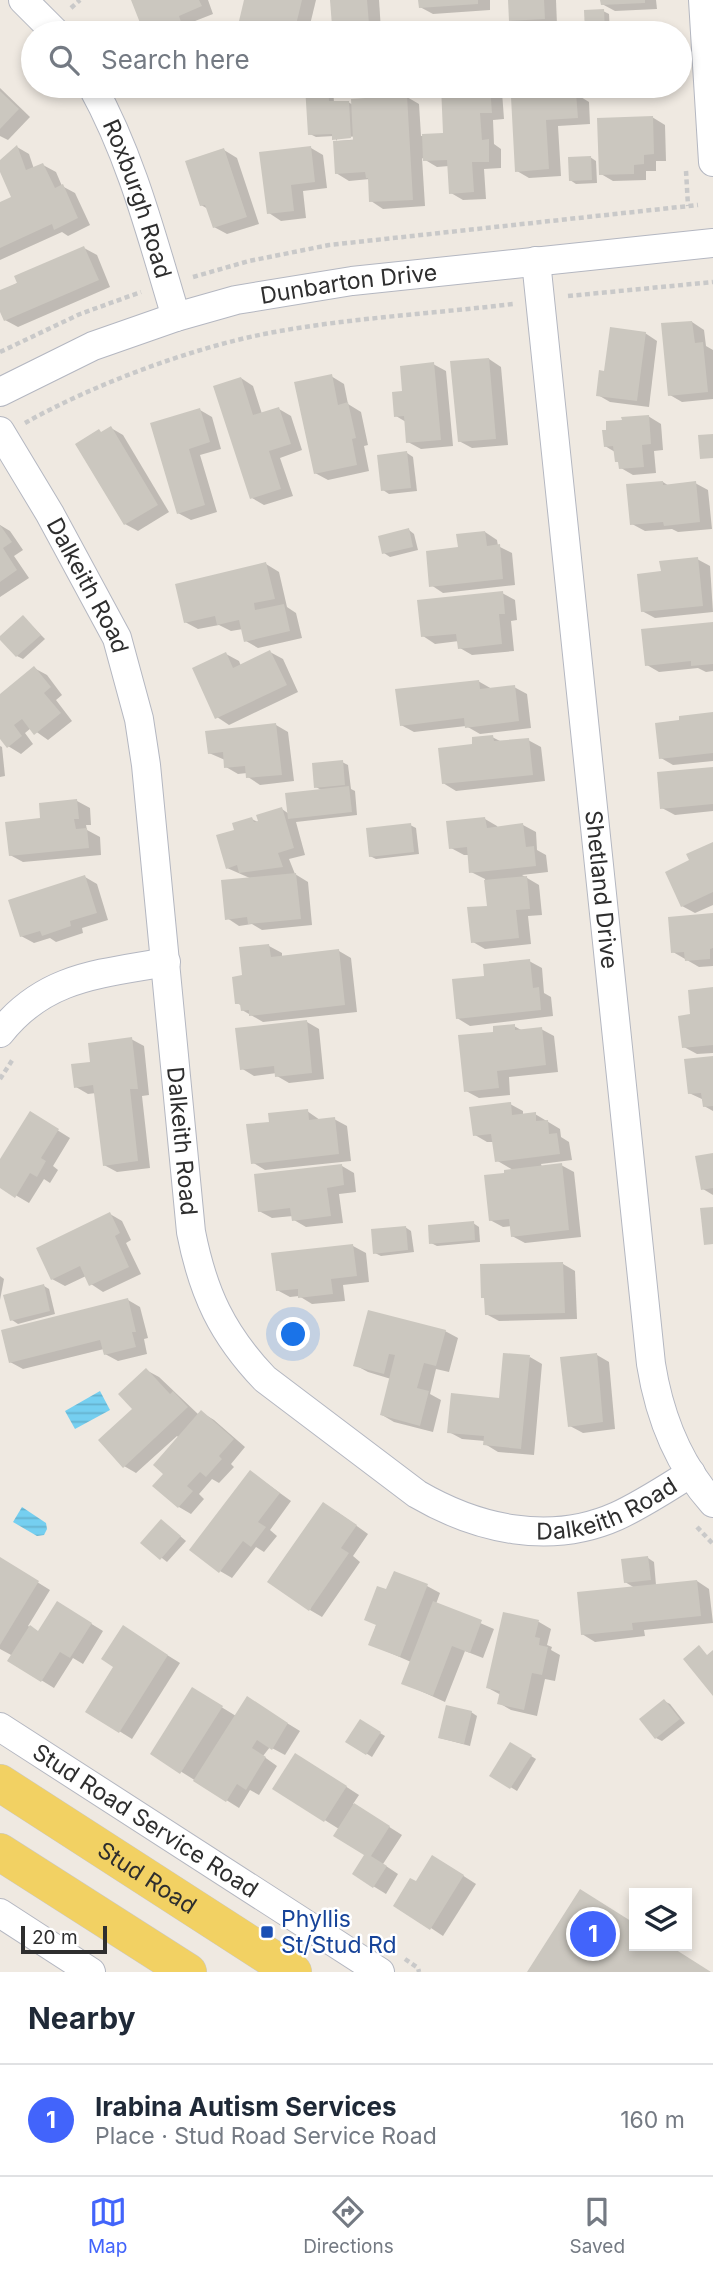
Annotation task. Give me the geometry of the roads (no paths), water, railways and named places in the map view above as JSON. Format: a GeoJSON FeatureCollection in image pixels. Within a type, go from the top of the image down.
{"type":"FeatureCollection","features":[{"type":"Feature","properties":{"kind":"main road","name":"Stud Road"},"geometry":{"type":"LineString","coordinates":[[0,1783],[293,1972]]}},
{"type":"Feature","properties":{"kind":"main road"},"geometry":{"type":"LineString","coordinates":[[0,1852],[188,1972]]}},
{"type":"Feature","properties":{"kind":"street"},"geometry":{"type":"LineString","coordinates":[[703,0],[713,162]]}},
{"type":"Feature","properties":{"kind":"street"},"geometry":{"type":"LineString","coordinates":[[32,3],[47,21]]}},
{"type":"Feature","properties":{"kind":"street","name":"Roxburgh Road"},"geometry":{"type":"LineString","coordinates":[[99,98],[131,173],[176,317]]}},
{"type":"Feature","properties":{"kind":"street","name":"Dunbarton Drive"},"geometry":{"type":"LineString","coordinates":[[0,392],[93,346],[176,317],[236,300],[304,287],[713,243]]}},
{"type":"Feature","properties":{"kind":"street","name":"Shetland Drive"},"geometry":{"type":"LineString","coordinates":[[536,261],[651,1364],[665,1420],[678,1451],[713,1503]]}},
{"type":"Feature","properties":{"kind":"street","name":"Dalkeith Road"},"geometry":{"type":"LineString","coordinates":[[0,432],[100,603],[117,638],[129,674],[146,765],[191,1232],[205,1289],[229,1337],[265,1379],[417,1494],[442,1508],[488,1525],[536,1531],[587,1526],[615,1517],[691,1473]]}},
{"type":"Feature","properties":{"kind":"street"},"geometry":{"type":"LineString","coordinates":[[8,1044],[26,1007],[44,993],[80,977],[166,962]]}},
{"type":"Feature","properties":{"kind":"street","name":"Stud Road Service Road"},"geometry":{"type":"LineString","coordinates":[[0,1727],[368,1968]]}},
{"type":"Feature","properties":{"kind":"street"},"geometry":{"type":"LineString","coordinates":[[0,1913],[91,1972]]}},
{"type":"Feature","properties":{"kind":"water"},"geometry":{"type":"Polygon","coordinates":[[[100,1391],[110,1410],[75,1429],[65,1411],[100,1391]]]}},
{"type":"Feature","properties":{"kind":"water"},"geometry":{"type":"Polygon","coordinates":[[[22,1507],[46,1523],[44,1535],[37,1536],[13,1522],[22,1507]]]}},
{"type":"Feature","properties":{"kind":"place","name":"Phyllis St/Stud Rd"},"geometry":{"type":"Point","coordinates":[267,1932]}},
{"type":"Feature","properties":{"kind":"place","name":"Irabina Autism Services"},"geometry":{"type":"Point","coordinates":[593,1934]}}]}
